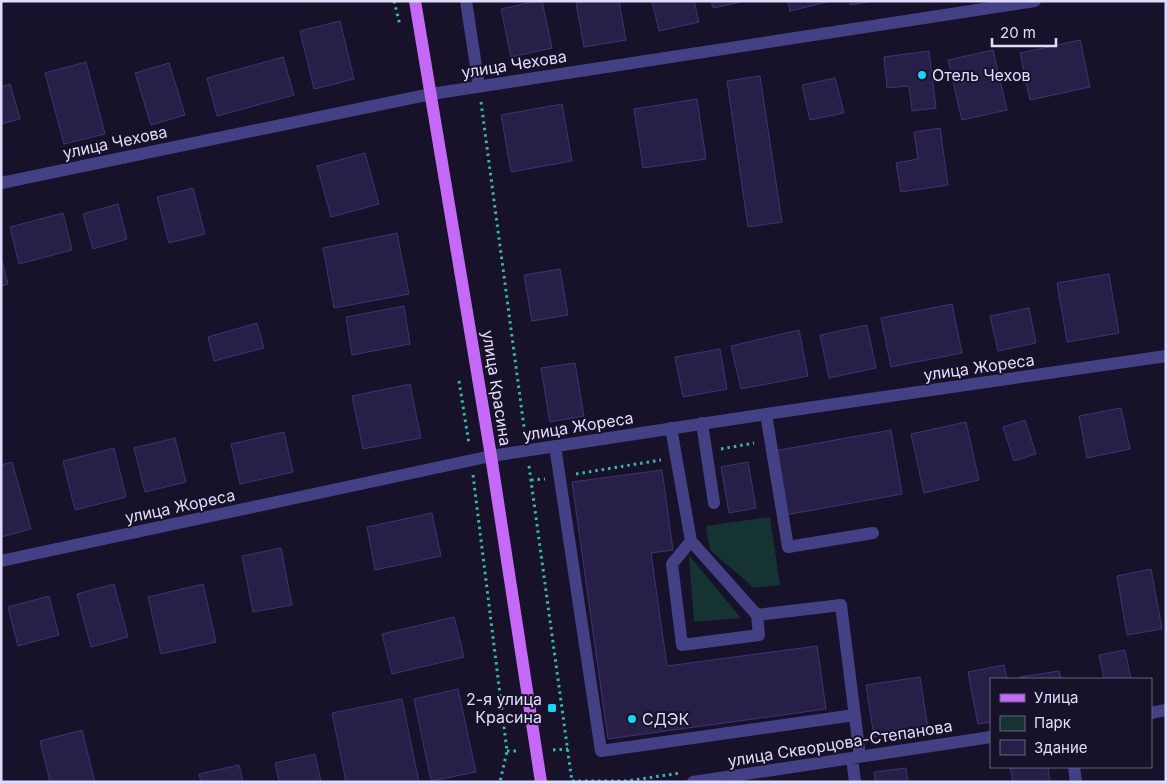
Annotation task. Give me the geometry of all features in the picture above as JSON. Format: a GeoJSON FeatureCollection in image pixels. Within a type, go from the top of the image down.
{"type":"FeatureCollection","features":[{"type":"Feature","properties":{"kind":"main road","name":"улица Красина"},"geometry":{"type":"LineString","coordinates":[[415,1],[491,456],[541,782]]}},
{"type":"Feature","properties":{"kind":"street"},"geometry":{"type":"LineString","coordinates":[[466,1],[479,86]]}},
{"type":"Feature","properties":{"kind":"street","name":"улица Чехова"},"geometry":{"type":"LineString","coordinates":[[1,183],[431,94],[1035,1]]}},
{"type":"Feature","properties":{"kind":"street","name":"улица Жореса"},"geometry":{"type":"LineString","coordinates":[[1,561],[491,456],[702,423],[1166,356]]}},
{"type":"Feature","properties":{"kind":"street"},"geometry":{"type":"LineString","coordinates":[[766,414],[788,547],[873,533]]}},
{"type":"Feature","properties":{"kind":"street"},"geometry":{"type":"LineString","coordinates":[[702,423],[714,503]]}},
{"type":"Feature","properties":{"kind":"street"},"geometry":{"type":"LineString","coordinates":[[671,428],[691,541],[757,616],[760,635],[682,644],[672,564],[691,541]]}},
{"type":"Feature","properties":{"kind":"street"},"geometry":{"type":"LineString","coordinates":[[556,446],[601,752],[855,715]]}},
{"type":"Feature","properties":{"kind":"street"},"geometry":{"type":"LineString","coordinates":[[757,616],[841,605],[855,715],[856,782]]}},
{"type":"Feature","properties":{"kind":"street"},"geometry":{"type":"LineString","coordinates":[[1152,713],[1166,710]]}},
{"type":"Feature","properties":{"kind":"street","name":"улица Скворцова-Степанова"},"geometry":{"type":"LineString","coordinates":[[693,782],[990,737]]}},
{"type":"Feature","properties":{"kind":"street"},"geometry":{"type":"LineString","coordinates":[[1074,768],[1076,782]]}},
{"type":"Feature","properties":{"kind":"path"},"geometry":{"type":"LineString","coordinates":[[394,1],[401,30]]}},
{"type":"Feature","properties":{"kind":"path"},"geometry":{"type":"LineString","coordinates":[[458,372],[471,460],[507,751],[500,782]]}},
{"type":"Feature","properties":{"kind":"path"},"geometry":{"type":"LineString","coordinates":[[706,452],[770,440]]}},
{"type":"Feature","properties":{"kind":"path"},"geometry":{"type":"LineString","coordinates":[[575,474],[676,457]]}},
{"type":"Feature","properties":{"kind":"green space"},"geometry":{"type":"Polygon","coordinates":[[[770,517],[780,585],[754,588],[710,550],[706,526],[770,517]]]}},
{"type":"Feature","properties":{"kind":"green space"},"geometry":{"type":"Polygon","coordinates":[[[689,555],[741,618],[694,622],[689,555]]]}},
{"type":"Feature","properties":{"kind":"building"},"geometry":{"type":"Polygon","coordinates":[[[542,1],[552,48],[511,57],[501,9],[542,1]]]}},
{"type":"Feature","properties":{"kind":"building"},"geometry":{"type":"Polygon","coordinates":[[[619,1],[626,40],[584,47],[576,3],[619,1]]]}},
{"type":"Feature","properties":{"kind":"building"},"geometry":{"type":"Polygon","coordinates":[[[652,1],[694,1],[699,22],[659,31],[652,1]]]}},
{"type":"Feature","properties":{"kind":"building"},"geometry":{"type":"Polygon","coordinates":[[[711,1],[745,1],[713,8],[711,1]]]}},
{"type":"Feature","properties":{"kind":"building"},"geometry":{"type":"Polygon","coordinates":[[[788,1],[831,1],[790,11],[788,1]]]}},
{"type":"Feature","properties":{"kind":"building"},"geometry":{"type":"Polygon","coordinates":[[[850,1],[874,1],[850,5],[850,1]]]}},
{"type":"Feature","properties":{"kind":"building"},"geometry":{"type":"Polygon","coordinates":[[[340,21],[354,79],[314,89],[300,31],[340,21]]]}},
{"type":"Feature","properties":{"kind":"building"},"geometry":{"type":"Polygon","coordinates":[[[1080,40],[1090,87],[1030,100],[1020,53],[1080,40]]]}},
{"type":"Feature","properties":{"kind":"building"},"geometry":{"type":"Polygon","coordinates":[[[993,50],[1007,110],[962,120],[948,60],[993,50]]]}},
{"type":"Feature","properties":{"kind":"building"},"geometry":{"type":"Polygon","coordinates":[[[929,51],[936,108],[912,111],[909,86],[887,88],[884,57],[929,51]]]}},
{"type":"Feature","properties":{"kind":"building"},"geometry":{"type":"Polygon","coordinates":[[[283,57],[294,95],[217,116],[207,78],[283,57]]]}},
{"type":"Feature","properties":{"kind":"building"},"geometry":{"type":"Polygon","coordinates":[[[86,62],[105,134],[64,144],[45,73],[86,62]]]}},
{"type":"Feature","properties":{"kind":"building"},"geometry":{"type":"Polygon","coordinates":[[[169,63],[185,115],[151,125],[135,73],[169,63]]]}},
{"type":"Feature","properties":{"kind":"building"},"geometry":{"type":"Polygon","coordinates":[[[760,76],[782,222],[748,227],[727,81],[760,76]]]}},
{"type":"Feature","properties":{"kind":"building"},"geometry":{"type":"Polygon","coordinates":[[[835,78],[844,113],[810,120],[802,85],[835,78]]]}},
{"type":"Feature","properties":{"kind":"building"},"geometry":{"type":"Polygon","coordinates":[[[10,84],[20,119],[1,124],[1,87],[10,84]]]}},
{"type":"Feature","properties":{"kind":"building"},"geometry":{"type":"Polygon","coordinates":[[[697,99],[706,159],[643,168],[634,109],[697,99]]]}},
{"type":"Feature","properties":{"kind":"building"},"geometry":{"type":"Polygon","coordinates":[[[562,104],[572,161],[511,172],[501,115],[562,104]]]}},
{"type":"Feature","properties":{"kind":"building"},"geometry":{"type":"Polygon","coordinates":[[[940,128],[948,185],[901,192],[896,163],[918,159],[914,132],[940,128]]]}},
{"type":"Feature","properties":{"kind":"building"},"geometry":{"type":"Polygon","coordinates":[[[365,153],[379,204],[331,217],[317,166],[365,153]]]}},
{"type":"Feature","properties":{"kind":"building"},"geometry":{"type":"Polygon","coordinates":[[[193,188],[205,234],[169,243],[157,197],[193,188]]]}},
{"type":"Feature","properties":{"kind":"building"},"geometry":{"type":"Polygon","coordinates":[[[118,204],[127,239],[93,249],[83,214],[118,204]]]}},
{"type":"Feature","properties":{"kind":"building"},"geometry":{"type":"Polygon","coordinates":[[[63,213],[72,250],[19,264],[10,227],[63,213]]]}},
{"type":"Feature","properties":{"kind":"building"},"geometry":{"type":"Polygon","coordinates":[[[397,233],[409,294],[334,308],[323,248],[397,233]]]}},
{"type":"Feature","properties":{"kind":"building"},"geometry":{"type":"Polygon","coordinates":[[[1,257],[8,284],[1,286],[1,257]]]}},
{"type":"Feature","properties":{"kind":"building"},"geometry":{"type":"Polygon","coordinates":[[[560,269],[568,315],[532,321],[524,275],[560,269]]]}},
{"type":"Feature","properties":{"kind":"building"},"geometry":{"type":"Polygon","coordinates":[[[1109,274],[1119,333],[1067,342],[1057,283],[1109,274]]]}},
{"type":"Feature","properties":{"kind":"building"},"geometry":{"type":"Polygon","coordinates":[[[952,304],[962,353],[891,367],[881,318],[952,304]]]}},
{"type":"Feature","properties":{"kind":"building"},"geometry":{"type":"Polygon","coordinates":[[[404,306],[410,344],[352,355],[346,317],[404,306]]]}},
{"type":"Feature","properties":{"kind":"building"},"geometry":{"type":"Polygon","coordinates":[[[1029,308],[1036,343],[998,351],[990,316],[1029,308]]]}},
{"type":"Feature","properties":{"kind":"building"},"geometry":{"type":"Polygon","coordinates":[[[257,323],[264,348],[214,361],[208,337],[257,323]]]}},
{"type":"Feature","properties":{"kind":"building"},"geometry":{"type":"Polygon","coordinates":[[[867,325],[876,368],[829,378],[820,335],[867,325]]]}},
{"type":"Feature","properties":{"kind":"building"},"geometry":{"type":"Polygon","coordinates":[[[799,330],[808,376],[741,389],[731,346],[799,330]]]}},
{"type":"Feature","properties":{"kind":"building"},"geometry":{"type":"Polygon","coordinates":[[[720,349],[727,389],[683,397],[675,357],[720,349]]]}},
{"type":"Feature","properties":{"kind":"building"},"geometry":{"type":"Polygon","coordinates":[[[575,363],[584,416],[550,422],[541,368],[575,363]]]}},
{"type":"Feature","properties":{"kind":"building"},"geometry":{"type":"Polygon","coordinates":[[[410,384],[421,438],[363,449],[352,396],[410,384]]]}},
{"type":"Feature","properties":{"kind":"building"},"geometry":{"type":"Polygon","coordinates":[[[1121,408],[1130,449],[1087,458],[1079,416],[1121,408]]]}},
{"type":"Feature","properties":{"kind":"building"},"geometry":{"type":"Polygon","coordinates":[[[1025,420],[1036,454],[1014,461],[1003,427],[1025,420]]]}},
{"type":"Feature","properties":{"kind":"building"},"geometry":{"type":"Polygon","coordinates":[[[966,422],[979,480],[924,493],[911,434],[966,422]]]}},
{"type":"Feature","properties":{"kind":"building"},"geometry":{"type":"Polygon","coordinates":[[[891,430],[902,494],[785,515],[774,451],[891,430]]]}},
{"type":"Feature","properties":{"kind":"building"},"geometry":{"type":"Polygon","coordinates":[[[284,432],[293,472],[240,484],[231,444],[284,432]]]}},
{"type":"Feature","properties":{"kind":"building"},"geometry":{"type":"Polygon","coordinates":[[[175,438],[186,482],[145,492],[134,448],[175,438]]]}},
{"type":"Feature","properties":{"kind":"building"},"geometry":{"type":"Polygon","coordinates":[[[114,448],[126,497],[75,510],[63,461],[114,448]]]}},
{"type":"Feature","properties":{"kind":"building"},"geometry":{"type":"Polygon","coordinates":[[[12,462],[31,529],[1,537],[1,465],[12,462]]]}},
{"type":"Feature","properties":{"kind":"building"},"geometry":{"type":"Polygon","coordinates":[[[748,462],[756,508],[729,513],[721,467],[748,462]]]}},
{"type":"Feature","properties":{"kind":"building"},"geometry":{"type":"Polygon","coordinates":[[[662,470],[673,550],[651,553],[667,666],[817,646],[826,709],[608,739],[572,482],[662,470]]]}},
{"type":"Feature","properties":{"kind":"building"},"geometry":{"type":"Polygon","coordinates":[[[432,513],[441,556],[375,570],[367,527],[432,513]]]}},
{"type":"Feature","properties":{"kind":"building"},"geometry":{"type":"Polygon","coordinates":[[[281,548],[292,605],[253,612],[242,556],[281,548]]]}},
{"type":"Feature","properties":{"kind":"building"},"geometry":{"type":"Polygon","coordinates":[[[1151,569],[1162,629],[1127,635],[1117,576],[1151,569]]]}},
{"type":"Feature","properties":{"kind":"building"},"geometry":{"type":"Polygon","coordinates":[[[114,584],[128,637],[91,647],[77,594],[114,584]]]}},
{"type":"Feature","properties":{"kind":"building"},"geometry":{"type":"Polygon","coordinates":[[[203,584],[216,642],[161,654],[148,597],[203,584]]]}},
{"type":"Feature","properties":{"kind":"building"},"geometry":{"type":"Polygon","coordinates":[[[49,596],[59,635],[18,646],[8,607],[49,596]]]}},
{"type":"Feature","properties":{"kind":"building"},"geometry":{"type":"Polygon","coordinates":[[[454,617],[464,657],[392,674],[382,634],[454,617]]]}},
{"type":"Feature","properties":{"kind":"building"},"geometry":{"type":"Polygon","coordinates":[[[1125,650],[1131,678],[1104,678],[1099,655],[1125,650]]]}},
{"type":"Feature","properties":{"kind":"building"},"geometry":{"type":"Polygon","coordinates":[[[1004,665],[1007,678],[990,678],[990,722],[978,724],[968,672],[1004,665]]]}},
{"type":"Feature","properties":{"kind":"building"},"geometry":{"type":"Polygon","coordinates":[[[1059,671],[1061,678],[1020,678],[1059,671]]]}},
{"type":"Feature","properties":{"kind":"building"},"geometry":{"type":"Polygon","coordinates":[[[920,677],[928,729],[874,737],[866,685],[920,677]]]}},
{"type":"Feature","properties":{"kind":"building"},"geometry":{"type":"Polygon","coordinates":[[[458,689],[476,772],[431,781],[414,699],[458,689]]]}},
{"type":"Feature","properties":{"kind":"building"},"geometry":{"type":"Polygon","coordinates":[[[402,699],[419,782],[346,782],[332,713],[402,699]]]}},
{"type":"Feature","properties":{"kind":"building"},"geometry":{"type":"Polygon","coordinates":[[[82,730],[95,782],[50,782],[40,741],[82,730]]]}},
{"type":"Feature","properties":{"kind":"building"},"geometry":{"type":"Polygon","coordinates":[[[315,754],[321,782],[279,782],[275,763],[315,754]]]}},
{"type":"Feature","properties":{"kind":"building"},"geometry":{"type":"Polygon","coordinates":[[[239,765],[243,782],[201,782],[199,774],[239,765]]]}},
{"type":"Feature","properties":{"kind":"building"},"geometry":{"type":"Polygon","coordinates":[[[906,768],[908,782],[876,782],[874,772],[906,768]]]}},
{"type":"Feature","properties":{"kind":"building"},"geometry":{"type":"Polygon","coordinates":[[[1010,768],[1048,768],[1050,781],[1013,782],[1010,768]]]}},
{"type":"Feature","properties":{"kind":"place","name":"Отель Чехов"},"geometry":{"type":"Point","coordinates":[922,75]}},
{"type":"Feature","properties":{"kind":"place","name":"2-я улица Красина"},"geometry":{"type":"Point","coordinates":[552,708]}},
{"type":"Feature","properties":{"kind":"place","name":"СДЭК"},"geometry":{"type":"Point","coordinates":[632,719]}}]}
